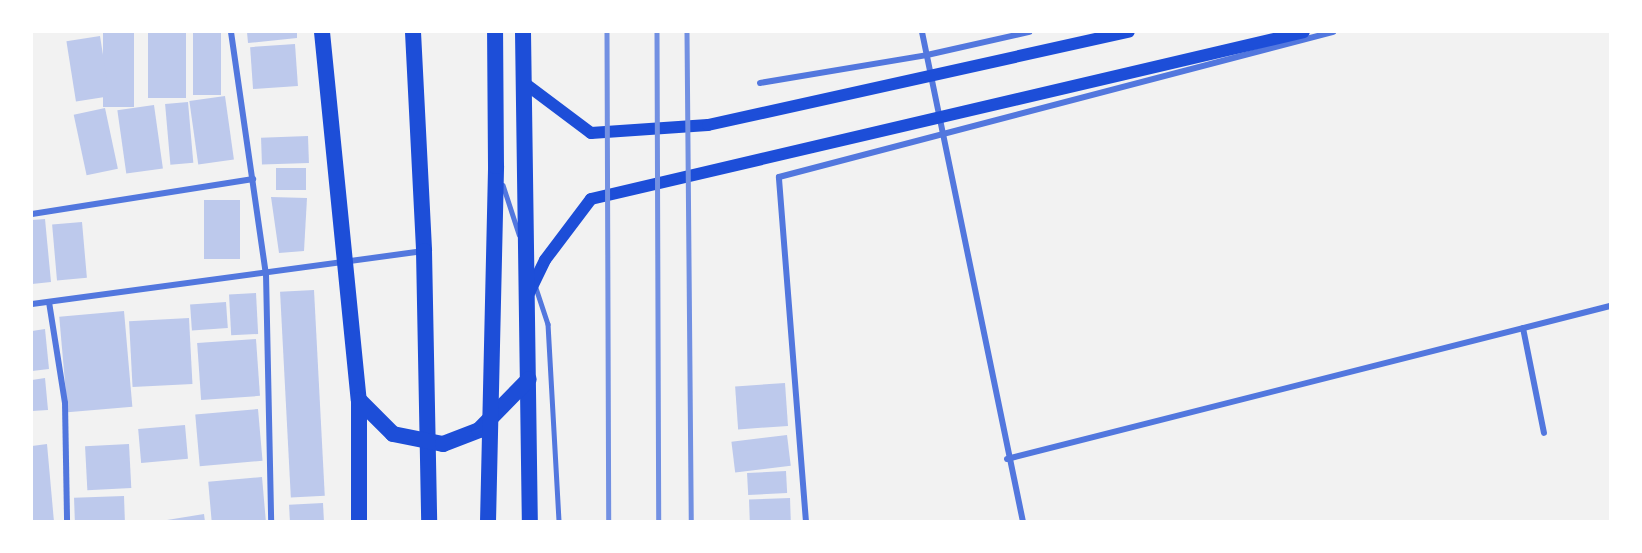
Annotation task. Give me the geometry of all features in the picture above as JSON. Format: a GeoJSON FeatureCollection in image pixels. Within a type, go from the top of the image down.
{"type":"FeatureCollection","features":[{"type":"Feature","properties":{"kind":"highway"},"geometry":{"type":"LineString","coordinates":[[322,32],[359,400],[359,522]]}},
{"type":"Feature","properties":{"kind":"highway"},"geometry":{"type":"LineString","coordinates":[[413,32],[424,251],[429,522]]}},
{"type":"Feature","properties":{"kind":"highway"},"geometry":{"type":"LineString","coordinates":[[488,522],[496,166],[495,32]]}},
{"type":"Feature","properties":{"kind":"highway"},"geometry":{"type":"LineString","coordinates":[[523,32],[530,522]]}},
{"type":"Feature","properties":{"kind":"highway"},"geometry":{"type":"LineString","coordinates":[[359,400],[393,434],[443,444],[480,430],[529,379]]}},
{"type":"Feature","properties":{"kind":"main road"},"geometry":{"type":"LineString","coordinates":[[524,82],[591,134],[708,125],[1129,32]]}},
{"type":"Feature","properties":{"kind":"main road"},"geometry":{"type":"LineString","coordinates":[[528,297],[545,260],[591,199],[1304,32]]}},
{"type":"Feature","properties":{"kind":"street"},"geometry":{"type":"LineString","coordinates":[[231,32],[266,274],[271,522]]}},
{"type":"Feature","properties":{"kind":"street"},"geometry":{"type":"LineString","coordinates":[[922,32],[1008,459],[1023,522]]}},
{"type":"Feature","properties":{"kind":"street"},"geometry":{"type":"LineString","coordinates":[[760,83],[927,55],[1029,32]]}},
{"type":"Feature","properties":{"kind":"street"},"geometry":{"type":"LineString","coordinates":[[806,522],[779,177],[1334,32]]}},
{"type":"Feature","properties":{"kind":"street"},"geometry":{"type":"LineString","coordinates":[[32,214],[253,179]]}},
{"type":"Feature","properties":{"kind":"street"},"geometry":{"type":"LineString","coordinates":[[32,304],[424,251]]}},
{"type":"Feature","properties":{"kind":"street"},"geometry":{"type":"LineString","coordinates":[[49,302],[65,404],[66,522]]}},
{"type":"Feature","properties":{"kind":"street"},"geometry":{"type":"LineString","coordinates":[[1008,459],[1611,306]]}},
{"type":"Feature","properties":{"kind":"street"},"geometry":{"type":"LineString","coordinates":[[1523,328],[1544,433]]}},
{"type":"Feature","properties":{"kind":"lane"},"geometry":{"type":"LineString","coordinates":[[496,166],[548,324],[560,522]]}},
{"type":"Feature","properties":{"kind":"building"},"geometry":{"type":"Polygon","coordinates":[[[103,32],[134,32],[134,107],[103,107],[103,32]]]}},
{"type":"Feature","properties":{"kind":"building"},"geometry":{"type":"Polygon","coordinates":[[[148,32],[186,32],[186,98],[148,98],[148,32]]]}},
{"type":"Feature","properties":{"kind":"building"},"geometry":{"type":"Polygon","coordinates":[[[193,32],[221,32],[221,95],[193,95],[193,32]]]}},
{"type":"Feature","properties":{"kind":"building"},"geometry":{"type":"Polygon","coordinates":[[[247,32],[297,32],[297,38],[248,43],[247,32]]]}},
{"type":"Feature","properties":{"kind":"building"},"geometry":{"type":"Polygon","coordinates":[[[100,36],[110,96],[76,102],[66,41],[100,36]]]}},
{"type":"Feature","properties":{"kind":"building"},"geometry":{"type":"Polygon","coordinates":[[[295,44],[298,86],[253,89],[250,47],[295,44]]]}},
{"type":"Feature","properties":{"kind":"building"},"geometry":{"type":"Polygon","coordinates":[[[225,96],[234,159],[198,164],[189,101],[225,96]]]}},
{"type":"Feature","properties":{"kind":"building"},"geometry":{"type":"Polygon","coordinates":[[[188,102],[193,163],[170,165],[165,104],[188,102]]]}},
{"type":"Feature","properties":{"kind":"building"},"geometry":{"type":"Polygon","coordinates":[[[154,105],[163,168],[126,174],[117,110],[154,105]]]}},
{"type":"Feature","properties":{"kind":"building"},"geometry":{"type":"Polygon","coordinates":[[[105,108],[118,169],[87,175],[74,115],[105,108]]]}},
{"type":"Feature","properties":{"kind":"building"},"geometry":{"type":"Polygon","coordinates":[[[308,136],[309,163],[262,165],[261,138],[308,136]]]}},
{"type":"Feature","properties":{"kind":"building"},"geometry":{"type":"Polygon","coordinates":[[[276,168],[306,168],[306,190],[276,190],[276,168]]]}},
{"type":"Feature","properties":{"kind":"building"},"geometry":{"type":"Polygon","coordinates":[[[271,197],[307,198],[304,251],[279,253],[271,197]]]}},
{"type":"Feature","properties":{"kind":"building"},"geometry":{"type":"Polygon","coordinates":[[[204,200],[240,200],[240,259],[204,259],[204,200]]]}},
{"type":"Feature","properties":{"kind":"building"},"geometry":{"type":"Polygon","coordinates":[[[45,219],[51,282],[32,284],[32,220],[45,219]]]}},
{"type":"Feature","properties":{"kind":"building"},"geometry":{"type":"Polygon","coordinates":[[[82,222],[87,278],[57,280],[52,225],[82,222]]]}},
{"type":"Feature","properties":{"kind":"building"},"geometry":{"type":"Polygon","coordinates":[[[314,290],[325,496],[291,497],[280,292],[314,290]]]}},
{"type":"Feature","properties":{"kind":"building"},"geometry":{"type":"Polygon","coordinates":[[[256,293],[258,334],[231,335],[229,294],[256,293]]]}},
{"type":"Feature","properties":{"kind":"building"},"geometry":{"type":"Polygon","coordinates":[[[226,302],[228,328],[192,330],[190,305],[226,302]]]}},
{"type":"Feature","properties":{"kind":"building"},"geometry":{"type":"Polygon","coordinates":[[[124,311],[132,407],[68,412],[59,317],[124,311]]]}},
{"type":"Feature","properties":{"kind":"building"},"geometry":{"type":"Polygon","coordinates":[[[189,318],[192,384],[133,387],[129,321],[189,318]]]}},
{"type":"Feature","properties":{"kind":"building"},"geometry":{"type":"Polygon","coordinates":[[[45,329],[49,369],[32,371],[32,331],[45,329]]]}},
{"type":"Feature","properties":{"kind":"building"},"geometry":{"type":"Polygon","coordinates":[[[256,339],[260,396],[201,400],[197,343],[256,339]]]}},
{"type":"Feature","properties":{"kind":"building"},"geometry":{"type":"Polygon","coordinates":[[[45,378],[48,410],[32,411],[32,380],[45,378]]]}},
{"type":"Feature","properties":{"kind":"building"},"geometry":{"type":"Polygon","coordinates":[[[785,383],[788,426],[738,429],[735,386],[785,383]]]}},
{"type":"Feature","properties":{"kind":"building"},"geometry":{"type":"Polygon","coordinates":[[[258,409],[263,461],[200,466],[195,414],[258,409]]]}},
{"type":"Feature","properties":{"kind":"building"},"geometry":{"type":"Polygon","coordinates":[[[185,425],[188,459],[141,463],[138,429],[185,425]]]}},
{"type":"Feature","properties":{"kind":"building"},"geometry":{"type":"Polygon","coordinates":[[[787,435],[791,466],[735,473],[731,442],[787,435]]]}},
{"type":"Feature","properties":{"kind":"building"},"geometry":{"type":"Polygon","coordinates":[[[47,444],[54,522],[32,522],[32,446],[47,444]]]}},
{"type":"Feature","properties":{"kind":"building"},"geometry":{"type":"Polygon","coordinates":[[[129,444],[131,488],[87,490],[85,446],[129,444]]]}},
{"type":"Feature","properties":{"kind":"building"},"geometry":{"type":"Polygon","coordinates":[[[786,471],[787,493],[748,495],[747,473],[786,471]]]}},
{"type":"Feature","properties":{"kind":"building"},"geometry":{"type":"Polygon","coordinates":[[[262,477],[266,521],[212,522],[208,482],[262,477]]]}},
{"type":"Feature","properties":{"kind":"building"},"geometry":{"type":"Polygon","coordinates":[[[124,496],[125,522],[75,522],[74,498],[124,496]]]}},
{"type":"Feature","properties":{"kind":"building"},"geometry":{"type":"Polygon","coordinates":[[[790,498],[791,522],[750,522],[749,499],[790,498]]]}},
{"type":"Feature","properties":{"kind":"building"},"geometry":{"type":"Polygon","coordinates":[[[323,503],[324,522],[290,522],[289,505],[323,503]]]}},
{"type":"Feature","properties":{"kind":"building"},"geometry":{"type":"Polygon","coordinates":[[[204,514],[205,522],[167,522],[167,520],[204,514]]]}},
{"type":"Feature","properties":{"kind":"railway"},"geometry":{"type":"LineString","coordinates":[[607,32],[609,522]]}},
{"type":"Feature","properties":{"kind":"railway"},"geometry":{"type":"LineString","coordinates":[[657,32],[659,522]]}},
{"type":"Feature","properties":{"kind":"railway"},"geometry":{"type":"LineString","coordinates":[[687,32],[691,522]]}}]}
